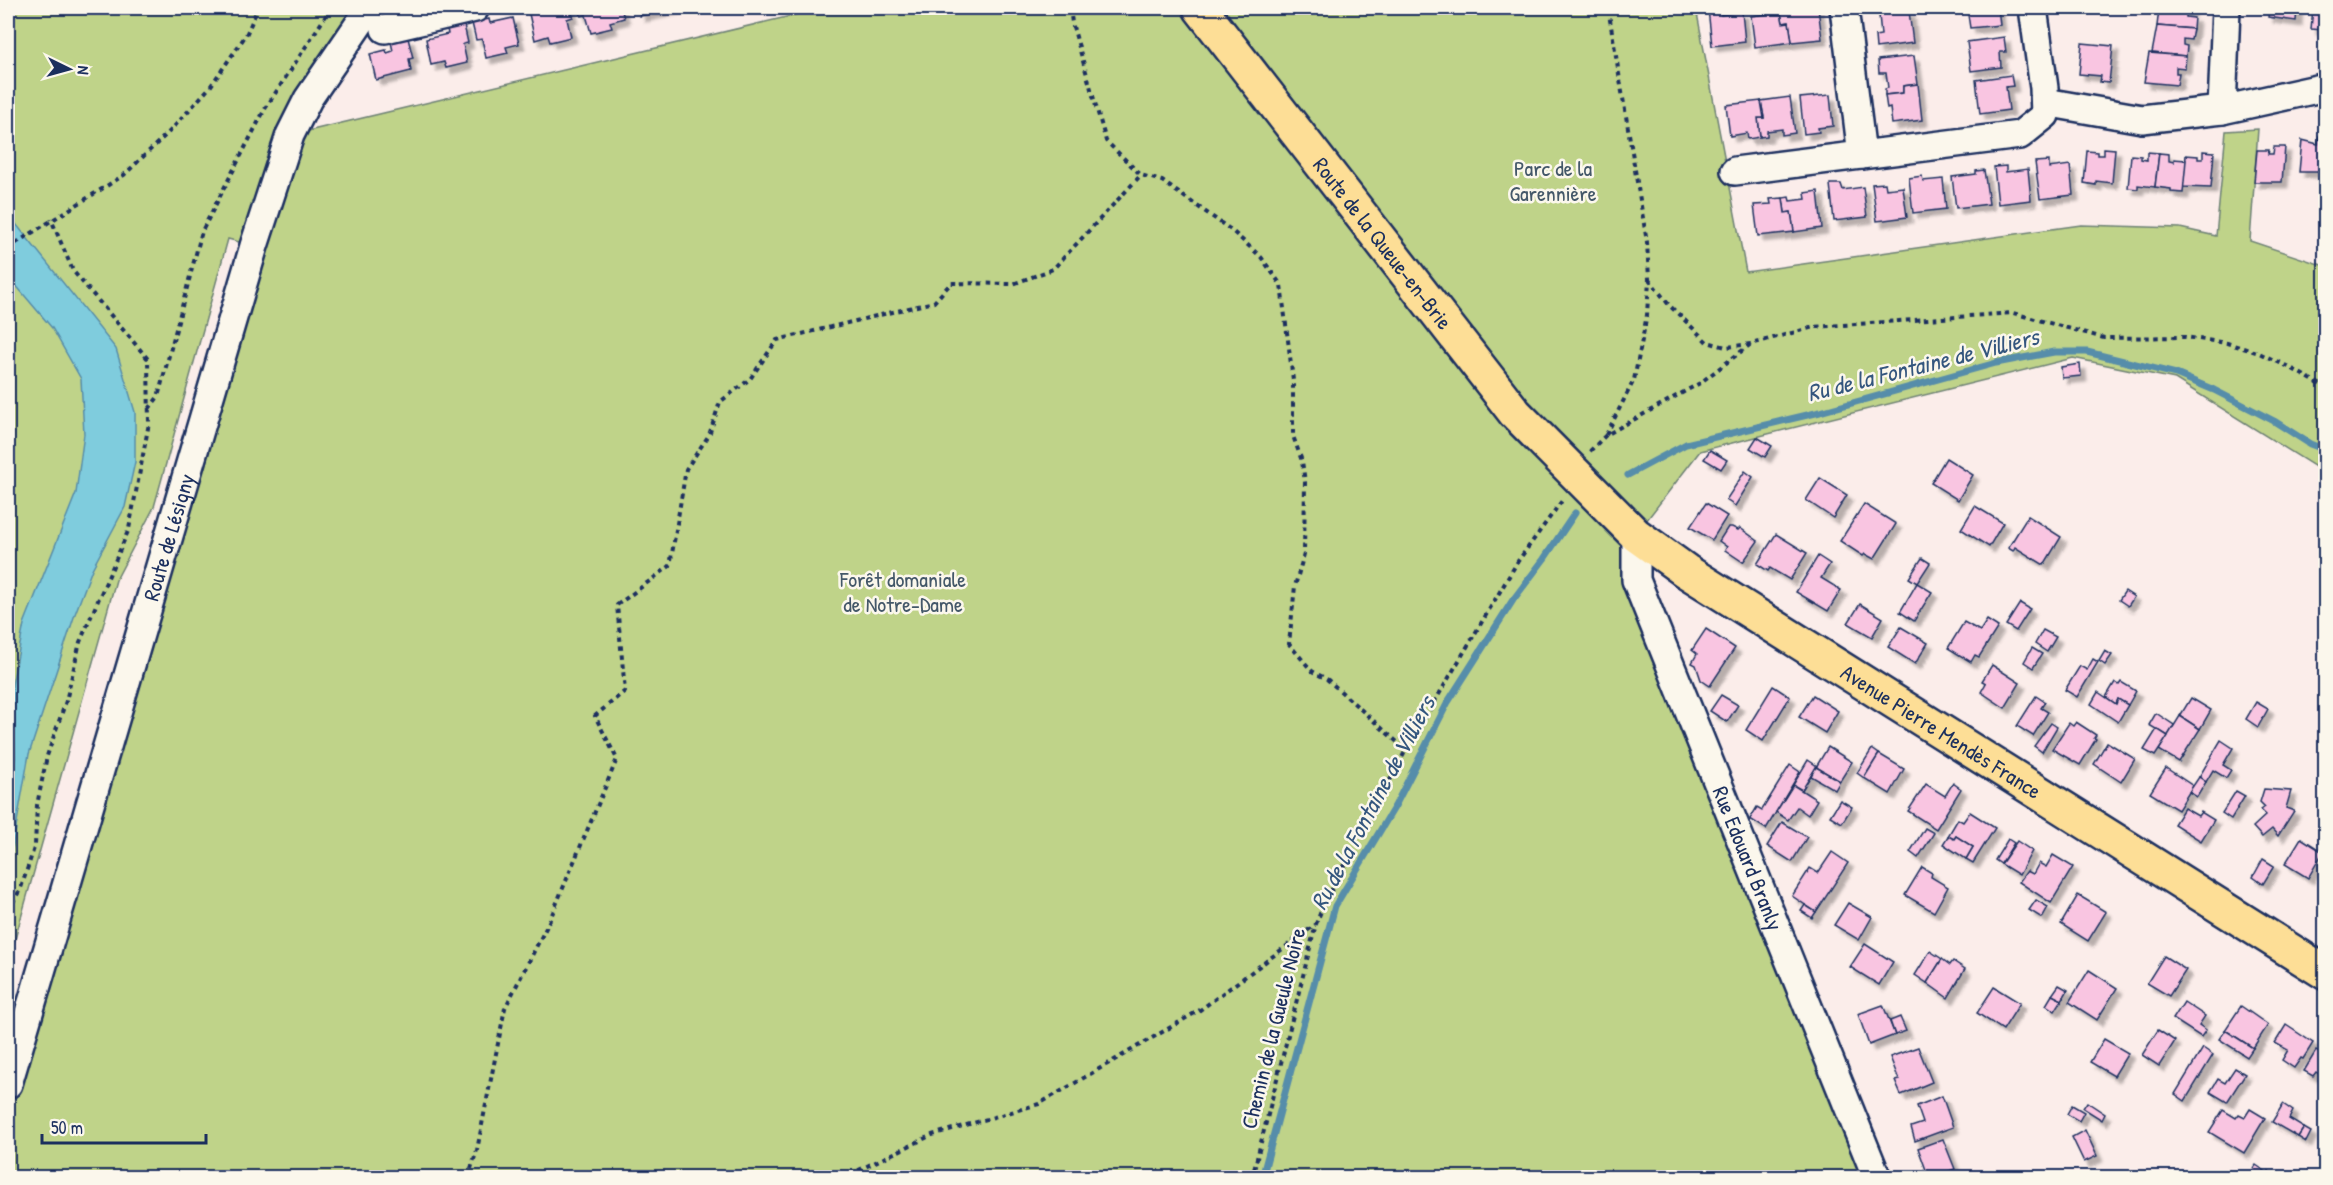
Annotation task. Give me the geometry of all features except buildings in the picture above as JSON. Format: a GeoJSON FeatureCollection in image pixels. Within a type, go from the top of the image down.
{"type":"FeatureCollection","features":[{"type":"Feature","properties":{"kind":"main road","name":"Route de la Queue-en-Brie"},"geometry":{"type":"LineString","coordinates":[[1200,8],[1570,483]]}},
{"type":"Feature","properties":{"kind":"main road","name":"Avenue Pierre Mendès France"},"geometry":{"type":"LineString","coordinates":[[1570,483],[1696,578],[2325,973]]}},
{"type":"Feature","properties":{"kind":"street","name":"Route de Lésigny"},"geometry":{"type":"LineString","coordinates":[[8,1084],[254,246],[290,135],[308,99],[370,8]]}},
{"type":"Feature","properties":{"kind":"street"},"geometry":{"type":"LineString","coordinates":[[385,29],[475,8]]}},
{"type":"Feature","properties":{"kind":"street"},"geometry":{"type":"LineString","coordinates":[[1844,8],[1862,155]]}},
{"type":"Feature","properties":{"kind":"street"},"geometry":{"type":"LineString","coordinates":[[1735,171],[2020,135],[2045,115],[2033,8]]}},
{"type":"Feature","properties":{"kind":"street"},"geometry":{"type":"LineString","coordinates":[[2222,110],[2226,8]]}},
{"type":"Feature","properties":{"kind":"street"},"geometry":{"type":"LineString","coordinates":[[2045,102],[2142,119],[2222,110],[2325,87]]}},
{"type":"Feature","properties":{"kind":"street","name":"Rue Edouard Branly"},"geometry":{"type":"LineString","coordinates":[[1636,534],[1636,580],[1877,1178]]}},
{"type":"Feature","properties":{"kind":"path"},"geometry":{"type":"LineString","coordinates":[[8,248],[124,175],[210,87],[246,35],[258,8]]}},
{"type":"Feature","properties":{"kind":"path"},"geometry":{"type":"LineString","coordinates":[[149,410],[158,397],[202,231],[265,109],[331,8]]}},
{"type":"Feature","properties":{"kind":"path"},"geometry":{"type":"LineString","coordinates":[[1070,8],[1072,23],[1106,141],[1141,175],[1162,181],[1231,230],[1260,257],[1281,285],[1293,380],[1293,436],[1302,461],[1305,482],[1304,554],[1295,586],[1289,644],[1312,670],[1328,680],[1406,750]]}},
{"type":"Feature","properties":{"kind":"path"},"geometry":{"type":"LineString","coordinates":[[1606,435],[1634,380],[1647,315],[1649,279],[1647,242],[1608,8]]}},
{"type":"Feature","properties":{"kind":"path"},"geometry":{"type":"LineString","coordinates":[[468,1178],[477,1150],[505,1008],[548,924],[617,759],[595,716],[625,691],[617,605],[670,566],[686,469],[709,435],[720,402],[750,379],[777,340],[934,302],[951,283],[1013,284],[1053,269],[1141,175]]}},
{"type":"Feature","properties":{"kind":"path"},"geometry":{"type":"LineString","coordinates":[[8,911],[21,888],[35,845],[37,805],[47,756],[66,701],[80,642],[129,529],[149,423],[148,359],[72,271],[51,219]]}},
{"type":"Feature","properties":{"kind":"path"},"geometry":{"type":"LineString","coordinates":[[1649,279],[1669,305],[1707,342],[1726,346],[1751,344],[1814,327],[2013,314],[2104,338],[2186,337],[2227,343],[2281,363],[2325,388]]}},
{"type":"Feature","properties":{"kind":"path"},"geometry":{"type":"LineString","coordinates":[[1606,435],[1700,383],[1751,344]]}},
{"type":"Feature","properties":{"kind":"path","name":"Chemin de la Gueule Noire"},"geometry":{"type":"LineString","coordinates":[[1252,1178],[1316,924],[1323,906],[1406,750],[1518,561],[1570,483],[1606,435]]}},
{"type":"Feature","properties":{"kind":"path"},"geometry":{"type":"LineString","coordinates":[[842,1178],[932,1135],[1039,1104],[1200,1010],[1316,924]]}},
{"type":"Feature","properties":{"kind":"green space","name":"Forêt domaniale de Notre-Dame"},"geometry":{"type":"Polygon","coordinates":[[[8,8],[370,8],[291,135],[824,8],[1696,8],[1746,272],[2081,225],[2180,228],[2216,236],[2226,131],[2258,129],[2250,241],[2325,266],[2325,473],[2175,379],[2073,358],[1700,451],[1636,534],[1632,579],[1869,1177],[8,1177],[8,1084],[254,246],[228,239],[154,507],[116,580],[8,964],[8,8]]]}},
{"type":"Feature","properties":{"kind":"water"},"geometry":{"type":"Polygon","coordinates":[[[8,214],[116,349],[135,412],[135,462],[125,507],[92,569],[29,754],[8,873],[8,788],[15,758],[12,685],[24,624],[76,493],[84,434],[81,379],[52,328],[8,276],[8,214]]]}},
{"type":"Feature","properties":{"kind":"waterway","name":"Ru de la Fontaine de Villiers"},"geometry":{"type":"LineString","coordinates":[[1628,475],[1686,444],[1820,412],[1996,363],[2054,352],[2087,352],[2176,374],[2214,390],[2274,421],[2310,444],[2326,450]]}},
{"type":"Feature","properties":{"kind":"waterway","name":"Ru de la Fontaine de Villiers"},"geometry":{"type":"LineString","coordinates":[[1262,1178],[1335,906],[1395,806],[1448,702],[1513,600],[1575,513]]}},
{"type":"Feature","properties":{"kind":"park label","name":"Parc de la Garennière"},"geometry":{"type":"Point","coordinates":[1553,180]}}]}
